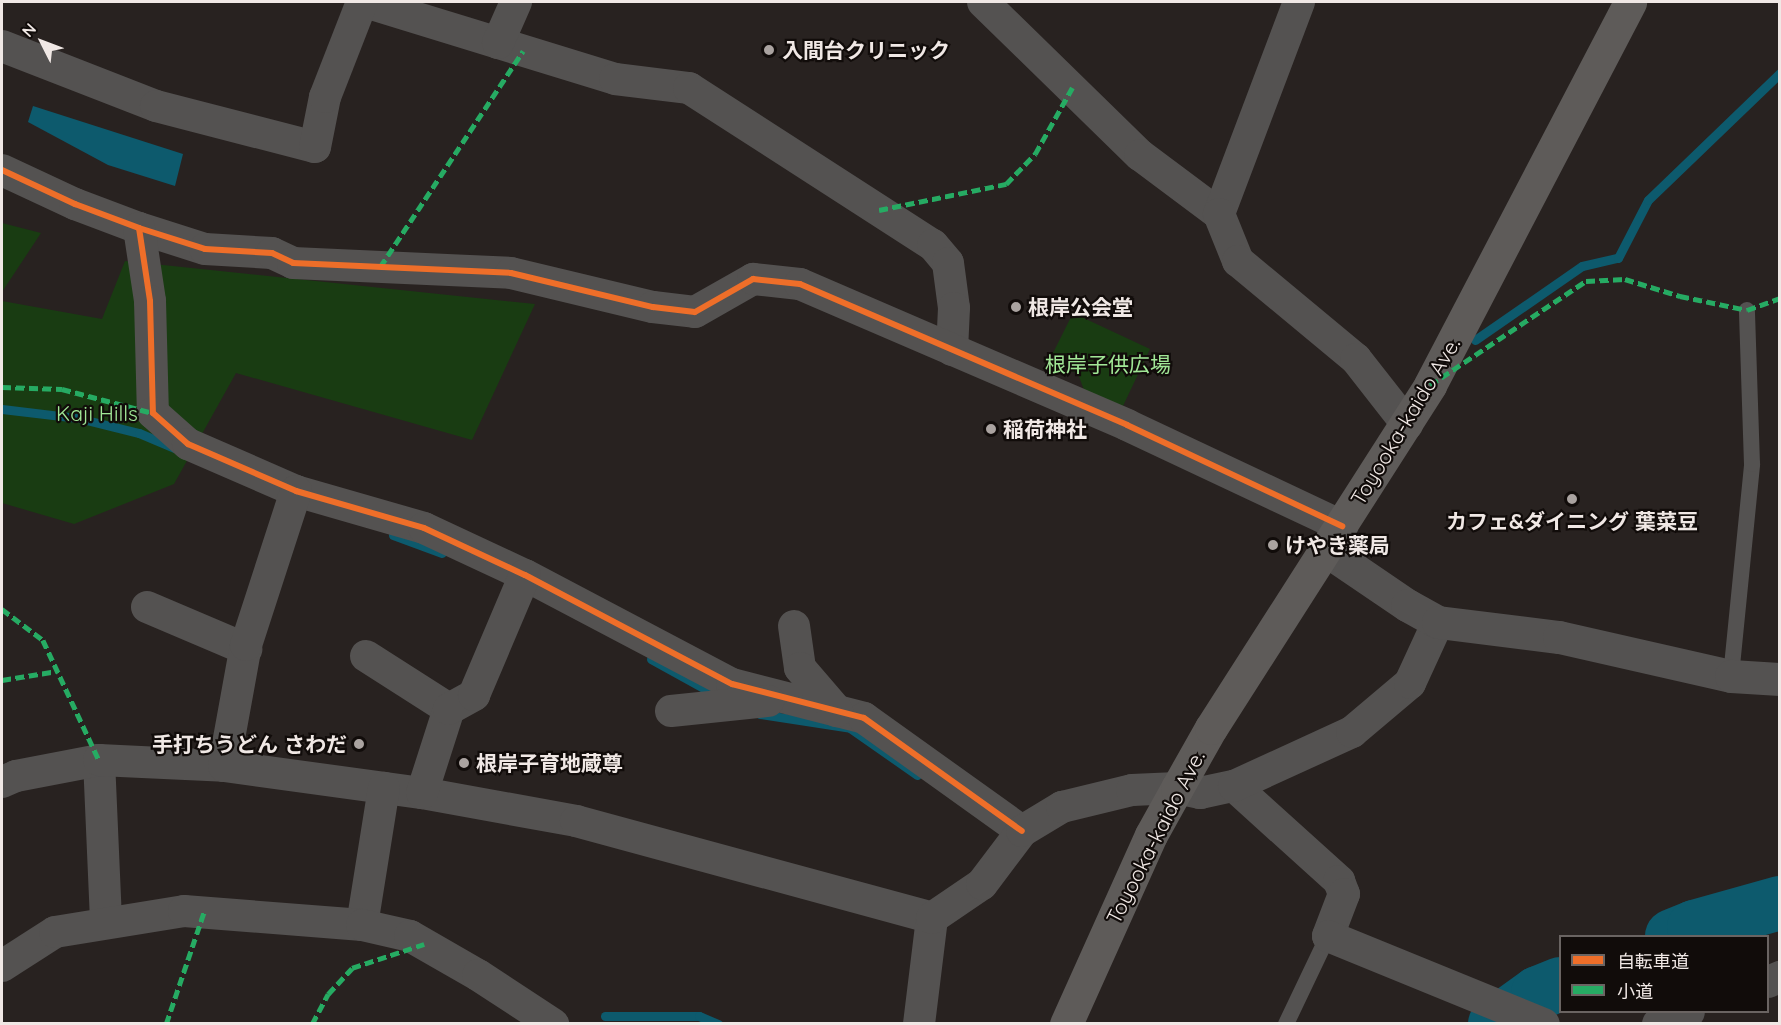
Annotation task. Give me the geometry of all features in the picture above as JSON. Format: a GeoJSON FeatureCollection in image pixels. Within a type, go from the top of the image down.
{"type":"FeatureCollection","features":[{"type":"Feature","properties":{"kind":"main road","name":"Toyooka-kaido Ave."},"geometry":{"type":"LineString","coordinates":[[1065,1023],[1151,835],[1177,788],[1211,728],[1430,385],[1630,2]]}},
{"type":"Feature","properties":{"kind":"street"},"geometry":{"type":"LineString","coordinates":[[2,46],[156,106],[315,147],[325,97],[364,2],[615,79],[689,88],[933,245],[948,263],[954,308],[952,350]]}},
{"type":"Feature","properties":{"kind":"street"},"geometry":{"type":"LineString","coordinates":[[498,43],[516,2]]}},
{"type":"Feature","properties":{"kind":"street"},"geometry":{"type":"LineString","coordinates":[[983,2],[1140,155],[1219,214],[1238,261],[1356,359],[1407,424]]}},
{"type":"Feature","properties":{"kind":"street"},"geometry":{"type":"LineString","coordinates":[[1219,214],[1299,2]]}},
{"type":"Feature","properties":{"kind":"street"},"geometry":{"type":"LineString","coordinates":[[2,170],[75,204],[205,249],[272,253],[294,263],[511,273],[653,307],[695,312],[753,279],[800,284],[1127,426],[1334,538],[1407,605],[1438,622],[1559,637],[1731,676],[1777,674]]}},
{"type":"Feature","properties":{"kind":"street"},"geometry":{"type":"LineString","coordinates":[[140,228],[150,301],[153,413],[188,444],[296,491],[424,528],[525,574],[732,684],[864,718],[1022,831]]}},
{"type":"Feature","properties":{"kind":"street"},"geometry":{"type":"LineString","coordinates":[[224,766],[246,649],[296,491]]}},
{"type":"Feature","properties":{"kind":"street"},"geometry":{"type":"LineString","coordinates":[[422,793],[449,709],[474,694],[525,574]]}},
{"type":"Feature","properties":{"kind":"street"},"geometry":{"type":"LineString","coordinates":[[147,607],[246,649]]}},
{"type":"Feature","properties":{"kind":"street"},"geometry":{"type":"LineString","coordinates":[[920,1023],[932,918],[982,884],[1022,831],[1062,807],[1132,790],[1177,788],[1200,793],[1234,786],[1352,732],[1410,683],[1438,622]]}},
{"type":"Feature","properties":{"kind":"street"},"geometry":{"type":"LineString","coordinates":[[794,626],[800,668],[837,711]]}},
{"type":"Feature","properties":{"kind":"street"},"geometry":{"type":"LineString","coordinates":[[366,656],[449,709]]}},
{"type":"Feature","properties":{"kind":"street"},"geometry":{"type":"LineString","coordinates":[[671,711],[788,699]]}},
{"type":"Feature","properties":{"kind":"street"},"geometry":{"type":"LineString","coordinates":[[99,760],[106,922]]}},
{"type":"Feature","properties":{"kind":"street"},"geometry":{"type":"LineString","coordinates":[[2,782],[16,776],[99,760],[224,766],[422,793],[576,821],[932,918]]}},
{"type":"Feature","properties":{"kind":"street"},"geometry":{"type":"LineString","coordinates":[[1234,786],[1339,881],[1344,894],[1328,936],[1484,1001],[1544,1023]]}},
{"type":"Feature","properties":{"kind":"street"},"geometry":{"type":"LineString","coordinates":[[362,925],[384,788]]}},
{"type":"Feature","properties":{"kind":"street"},"geometry":{"type":"LineString","coordinates":[[2,966],[55,932],[184,911],[362,925],[410,936],[478,975],[553,1023]]}},
{"type":"Feature","properties":{"kind":"street"},"geometry":{"type":"LineString","coordinates":[[1658,1023],[1684,1013]]}},
{"type":"Feature","properties":{"kind":"lane"},"geometry":{"type":"LineString","coordinates":[[1731,676],[1752,464],[1747,310]]}},
{"type":"Feature","properties":{"kind":"lane"},"geometry":{"type":"LineString","coordinates":[[1286,1023],[1328,936]]}},
{"type":"Feature","properties":{"kind":"green space"},"geometry":{"type":"Polygon","coordinates":[[[2,223],[41,233],[2,292],[2,223]]]}},
{"type":"Feature","properties":{"kind":"green space","name":"Kaji Hills"},"geometry":{"type":"Polygon","coordinates":[[[125,261],[535,304],[472,440],[236,373],[174,484],[74,524],[2,503],[2,301],[102,319],[125,261]]]}},
{"type":"Feature","properties":{"kind":"green space","name":"根岸子供広場"},"geometry":{"type":"Polygon","coordinates":[[[1073,313],[1150,349],[1123,406],[1084,390],[1078,374],[1049,361],[1073,313]]]}},
{"type":"Feature","properties":{"kind":"water"},"geometry":{"type":"Polygon","coordinates":[[[33,106],[183,154],[175,186],[108,165],[28,122],[33,106]]]}},
{"type":"Feature","properties":{"kind":"waterway"},"geometry":{"type":"LineString","coordinates":[[1475,340],[1582,266],[1618,258],[1648,200],[1780,73]]}},
{"type":"Feature","properties":{"kind":"waterway"},"geometry":{"type":"LineString","coordinates":[[2,409],[78,418],[139,433],[174,448]]}},
{"type":"Feature","properties":{"kind":"waterway"},"geometry":{"type":"LineString","coordinates":[[393,535],[442,553]]}},
{"type":"Feature","properties":{"kind":"waterway"},"geometry":{"type":"LineString","coordinates":[[651,659],[718,696]]}},
{"type":"Feature","properties":{"kind":"waterway"},"geometry":{"type":"LineString","coordinates":[[760,714],[850,728],[917,775]]}},
{"type":"Feature","properties":{"kind":"waterway"},"geometry":{"type":"LineString","coordinates":[[1674,935],[1694,927],[1780,903]]}},
{"type":"Feature","properties":{"kind":"waterway"},"geometry":{"type":"LineString","coordinates":[[1495,1024],[1538,993],[1559,984]]}},
{"type":"Feature","properties":{"kind":"waterway"},"geometry":{"type":"LineString","coordinates":[[605,1016],[699,1016],[718,1024]]}},
{"type":"Feature","properties":{"kind":"marked path"},"geometry":{"type":"LineString","coordinates":[[380,267],[523,51]]}},
{"type":"Feature","properties":{"kind":"marked path"},"geometry":{"type":"LineString","coordinates":[[879,210],[1006,184],[1035,154],[1072,88]]}},
{"type":"Feature","properties":{"kind":"marked path"},"geometry":{"type":"LineString","coordinates":[[1430,385],[1586,281],[1625,279],[1680,296],[1747,310],[1780,298]]}},
{"type":"Feature","properties":{"kind":"marked path"},"geometry":{"type":"LineString","coordinates":[[2,387],[62,389],[153,413]]}},
{"type":"Feature","properties":{"kind":"marked path"},"geometry":{"type":"LineString","coordinates":[[2,609],[43,640],[99,760]]}},
{"type":"Feature","properties":{"kind":"marked path"},"geometry":{"type":"LineString","coordinates":[[2,680],[57,671]]}},
{"type":"Feature","properties":{"kind":"marked path"},"geometry":{"type":"LineString","coordinates":[[166,1024],[204,912]]}},
{"type":"Feature","properties":{"kind":"marked path"},"geometry":{"type":"LineString","coordinates":[[312,1024],[328,994],[352,968],[424,944]]}},
{"type":"Feature","properties":{"kind":"cycle path"},"geometry":{"type":"LineString","coordinates":[[2,170],[75,204],[139,228],[205,249],[272,253],[293,263],[511,273],[653,307],[695,312],[753,279],[800,284],[1127,425],[1342,526]]}},
{"type":"Feature","properties":{"kind":"cycle path"},"geometry":{"type":"LineString","coordinates":[[139,228],[150,301],[153,413],[188,444],[296,491],[424,528],[525,575],[732,684],[864,718],[1022,831]]}},
{"type":"Feature","properties":{"kind":"place","name":"入間台クリニック"},"geometry":{"type":"Point","coordinates":[769,50]}},
{"type":"Feature","properties":{"kind":"place","name":"根岸公会堂"},"geometry":{"type":"Point","coordinates":[1016,307]}},
{"type":"Feature","properties":{"kind":"place","name":"稲荷神社"},"geometry":{"type":"Point","coordinates":[991,429]}},
{"type":"Feature","properties":{"kind":"place","name":"カフェ&ダイニング 葉菜豆"},"geometry":{"type":"Point","coordinates":[1572,499]}},
{"type":"Feature","properties":{"kind":"place","name":"けやき薬局"},"geometry":{"type":"Point","coordinates":[1273,545]}},
{"type":"Feature","properties":{"kind":"place","name":"手打ちうどん さわだ"},"geometry":{"type":"Point","coordinates":[359,744]}},
{"type":"Feature","properties":{"kind":"place","name":"根岸子育地蔵尊"},"geometry":{"type":"Point","coordinates":[464,763]}}]}
